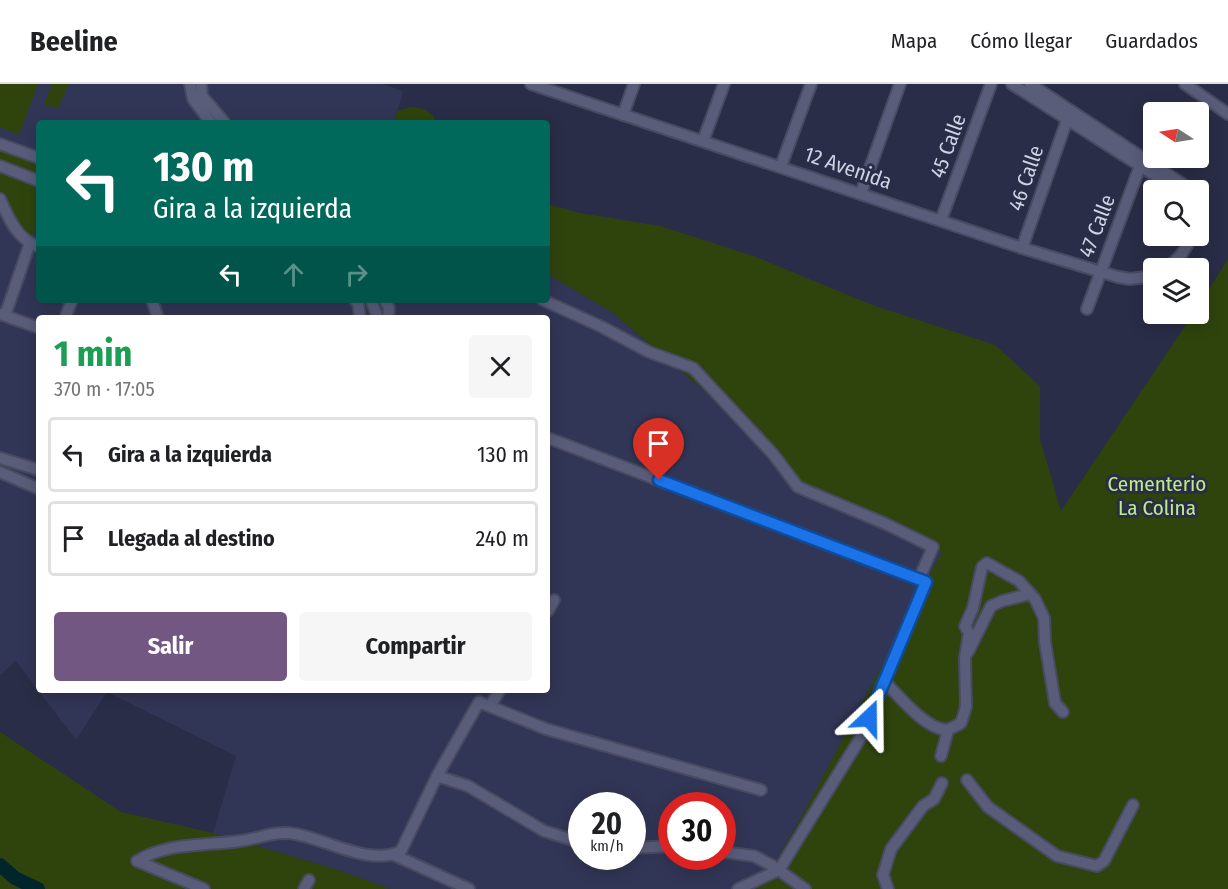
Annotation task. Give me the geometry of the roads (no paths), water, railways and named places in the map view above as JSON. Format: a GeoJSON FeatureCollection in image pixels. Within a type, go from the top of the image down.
{"type":"FeatureCollection","features":[{"type":"Feature","properties":{"kind":"street"},"geometry":{"type":"LineString","coordinates":[[189,84],[193,99],[209,120]]}},
{"type":"Feature","properties":{"kind":"street"},"geometry":{"type":"LineString","coordinates":[[201,84],[202,96],[222,120]]}},
{"type":"Feature","properties":{"kind":"street","name":"12 Avenida"},"geometry":{"type":"LineString","coordinates":[[531,84],[544,86],[623,115],[1022,248],[1101,272],[1130,279],[1143,277]]}},
{"type":"Feature","properties":{"kind":"street"},"geometry":{"type":"LineString","coordinates":[[623,115],[634,84]]}},
{"type":"Feature","properties":{"kind":"street"},"geometry":{"type":"LineString","coordinates":[[703,141],[724,84]]}},
{"type":"Feature","properties":{"kind":"street"},"geometry":{"type":"LineString","coordinates":[[781,166],[811,84]]}},
{"type":"Feature","properties":{"kind":"street"},"geometry":{"type":"LineString","coordinates":[[861,193],[900,84]]}},
{"type":"Feature","properties":{"kind":"street","name":"45 Calle"},"geometry":{"type":"LineString","coordinates":[[941,220],[991,84]]}},
{"type":"Feature","properties":{"kind":"street"},"geometry":{"type":"LineString","coordinates":[[1012,84],[1067,120],[1175,180]]}},
{"type":"Feature","properties":{"kind":"street"},"geometry":{"type":"LineString","coordinates":[[1030,84],[1165,180]]}},
{"type":"Feature","properties":{"kind":"street"},"geometry":{"type":"LineString","coordinates":[[1185,84],[1228,114]]}},
{"type":"Feature","properties":{"kind":"street","name":"46 Calle"},"geometry":{"type":"LineString","coordinates":[[1022,248],[1067,120]]}},
{"type":"Feature","properties":{"kind":"street"},"geometry":{"type":"LineString","coordinates":[[0,144],[34,156],[22,174]]}},
{"type":"Feature","properties":{"kind":"street","name":"47 Calle"},"geometry":{"type":"LineString","coordinates":[[1087,309],[1142,162]]}},
{"type":"Feature","properties":{"kind":"street"},"geometry":{"type":"LineString","coordinates":[[0,166],[36,180]]}},
{"type":"Feature","properties":{"kind":"street"},"geometry":{"type":"LineString","coordinates":[[0,199],[11,225],[34,245],[2,310],[36,323]]}},
{"type":"Feature","properties":{"kind":"street"},"geometry":{"type":"LineString","coordinates":[[550,303],[649,352],[693,368],[773,454],[798,487],[886,524],[933,547],[919,579]]}},
{"type":"Feature","properties":{"kind":"street"},"geometry":{"type":"LineString","coordinates":[[550,439],[926,582],[861,737],[779,870],[738,889]]}},
{"type":"Feature","properties":{"kind":"street"},"geometry":{"type":"LineString","coordinates":[[2,459],[36,469]]}},
{"type":"Feature","properties":{"kind":"street"},"geometry":{"type":"LineString","coordinates":[[2,459],[23,483]]}},
{"type":"Feature","properties":{"kind":"street"},"geometry":{"type":"LineString","coordinates":[[0,472],[36,488]]}},
{"type":"Feature","properties":{"kind":"street"},"geometry":{"type":"LineString","coordinates":[[884,681],[925,723],[939,730],[948,730],[961,723],[966,707],[966,654],[969,633],[965,626],[973,608],[982,567],[987,563],[1019,581],[1035,599],[1044,618],[1045,642],[1055,703],[1064,712]]}},
{"type":"Feature","properties":{"kind":"street"},"geometry":{"type":"LineString","coordinates":[[966,654],[971,649],[991,606],[1030,594]]}},
{"type":"Feature","properties":{"kind":"street"},"geometry":{"type":"LineString","coordinates":[[550,607],[554,600]]}},
{"type":"Feature","properties":{"kind":"street"},"geometry":{"type":"LineString","coordinates":[[490,706],[498,693]]}},
{"type":"Feature","properties":{"kind":"street"},"geometry":{"type":"LineString","coordinates":[[204,889],[137,861],[152,852],[172,848],[293,833],[375,857],[394,855],[401,851],[437,776],[479,702],[546,729],[761,790]]}},
{"type":"Feature","properties":{"kind":"street"},"geometry":{"type":"LineString","coordinates":[[941,756],[948,730]]}},
{"type":"Feature","properties":{"kind":"street"},"geometry":{"type":"LineString","coordinates":[[437,776],[468,786],[544,831],[568,839]]}},
{"type":"Feature","properties":{"kind":"street"},"geometry":{"type":"LineString","coordinates":[[967,780],[988,807],[1057,856],[1097,866],[1104,861],[1133,805]]}},
{"type":"Feature","properties":{"kind":"street"},"geometry":{"type":"LineString","coordinates":[[888,889],[883,875],[891,849],[923,806],[934,799],[942,783]]}},
{"type":"Feature","properties":{"kind":"street"},"geometry":{"type":"LineString","coordinates":[[736,853],[753,855],[805,889]]}},
{"type":"Feature","properties":{"kind":"street"},"geometry":{"type":"LineString","coordinates":[[394,855],[469,889]]}},
{"type":"Feature","properties":{"kind":"waterway"},"geometry":{"type":"LineString","coordinates":[[0,865],[15,878],[38,889]]}},
{"type":"Feature","properties":{"kind":"park label","name":"Cementerio La Colina"},"geometry":{"type":"Point","coordinates":[1157,496]}}]}
